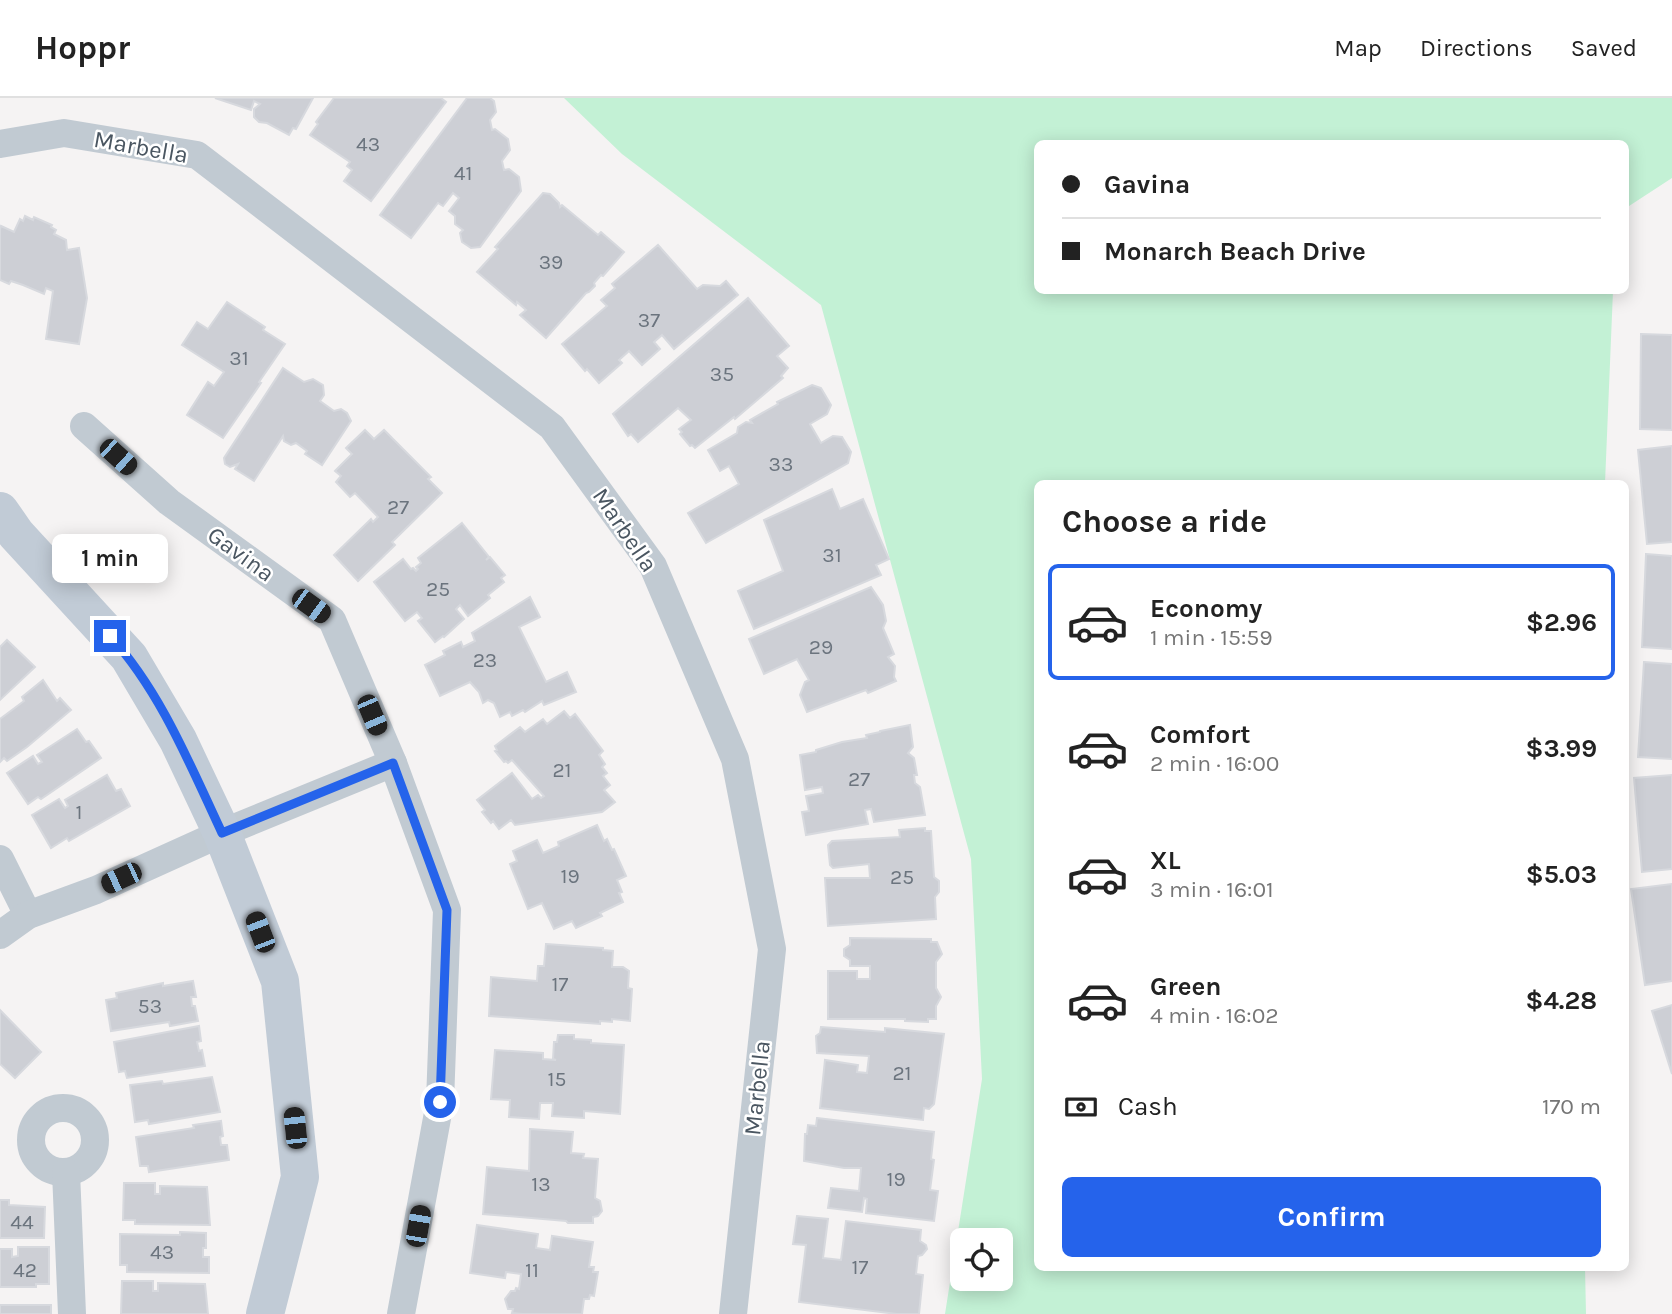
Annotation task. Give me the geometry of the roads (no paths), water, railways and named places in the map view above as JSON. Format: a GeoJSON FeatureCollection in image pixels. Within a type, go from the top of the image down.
{"type":"FeatureCollection","features":[{"type":"Feature","properties":{"kind":"street","name":"Marbella"},"geometry":{"type":"LineString","coordinates":[[0,144],[64,133],[197,155],[552,427],[653,566],[734,759],[772,949],[733,1314]]}},
{"type":"Feature","properties":{"kind":"street","name":"Gavina"},"geometry":{"type":"LineString","coordinates":[[84,426],[169,502],[332,620],[393,763],[447,910],[440,1102],[401,1314]]}},
{"type":"Feature","properties":{"kind":"street"},"geometry":{"type":"LineString","coordinates":[[0,511],[16,534],[129,657],[178,740],[222,833],[280,982],[300,1177],[265,1314]]}},
{"type":"Feature","properties":{"kind":"street"},"geometry":{"type":"LineString","coordinates":[[0,936],[28,915],[96,890],[222,833],[393,763]]}},
{"type":"Feature","properties":{"kind":"street"},"geometry":{"type":"LineString","coordinates":[[0,859],[28,915]]}},
{"type":"Feature","properties":{"kind":"street"},"geometry":{"type":"LineString","coordinates":[[66,1172],[72,1314]]}}]}
